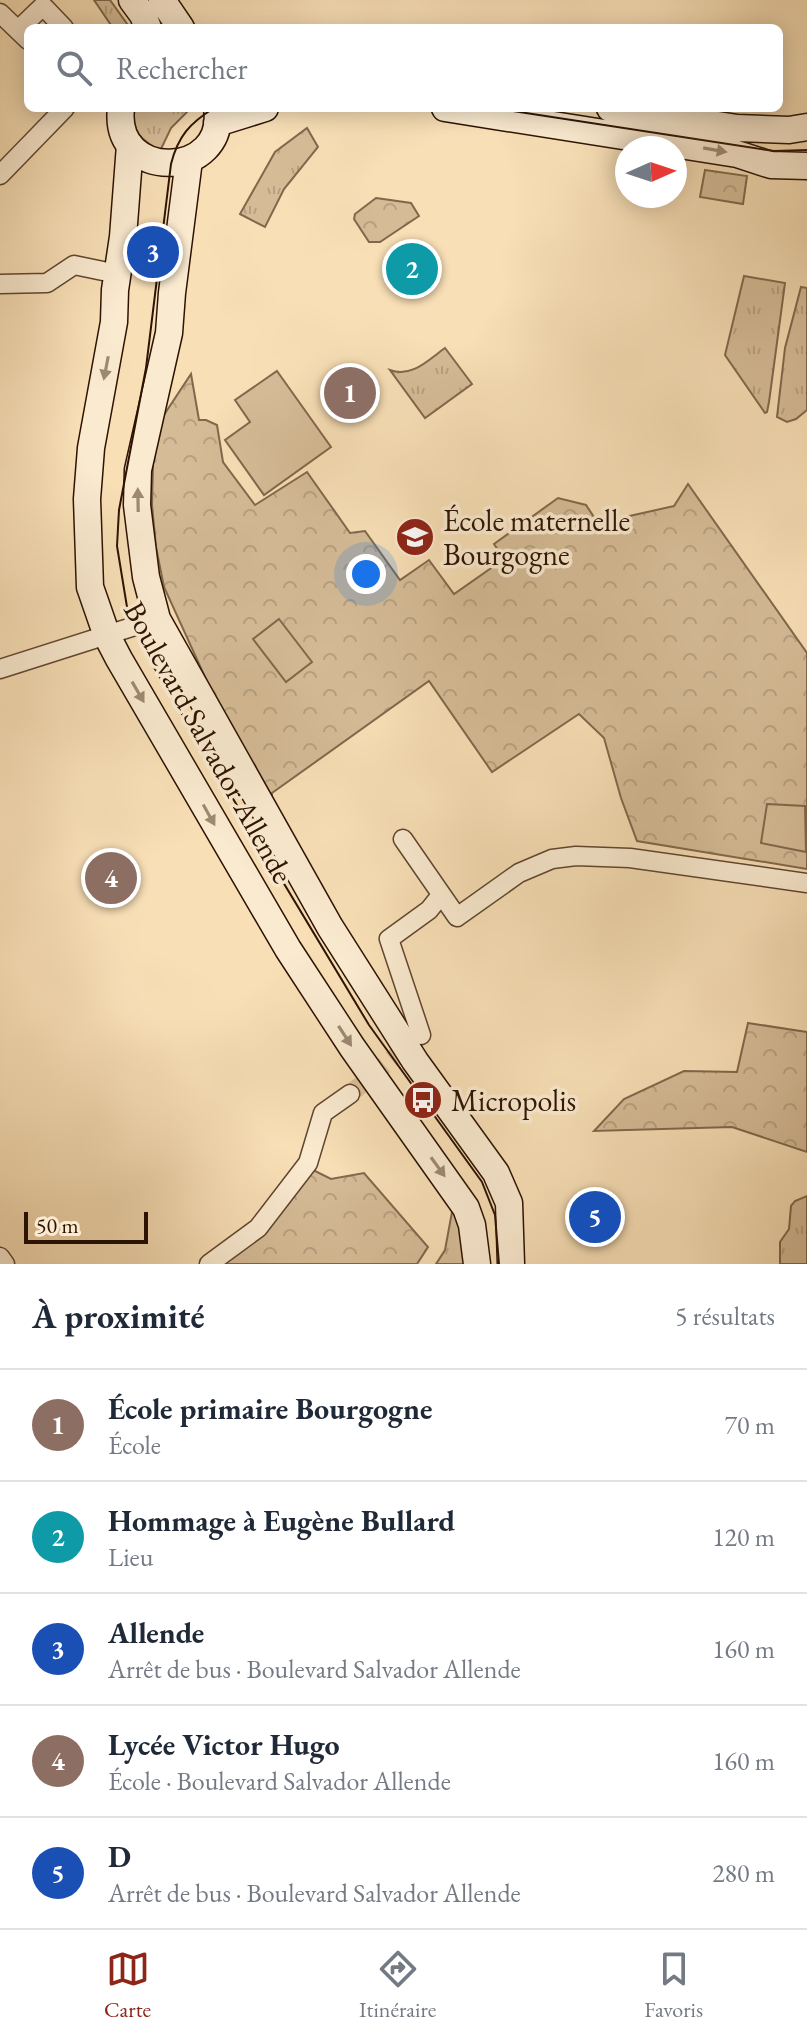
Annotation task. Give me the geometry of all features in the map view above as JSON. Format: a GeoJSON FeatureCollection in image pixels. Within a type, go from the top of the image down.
{"type":"FeatureCollection","features":[{"type":"Feature","properties":{"kind":"street"},"geometry":{"type":"LineString","coordinates":[[132,0],[146,24]]}},
{"type":"Feature","properties":{"kind":"street"},"geometry":{"type":"LineString","coordinates":[[162,0],[178,24]]}},
{"type":"Feature","properties":{"kind":"street"},"geometry":{"type":"LineString","coordinates":[[31,24],[43,6],[60,24]]}},
{"type":"Feature","properties":{"kind":"street"},"geometry":{"type":"LineString","coordinates":[[0,13],[23,35]]}},
{"type":"Feature","properties":{"kind":"street"},"geometry":{"type":"LineString","coordinates":[[0,175],[61,112]]}},
{"type":"Feature","properties":{"kind":"street","name":"Boulevard Salvador Allende"},"geometry":{"type":"LineString","coordinates":[[121,112],[123,131],[130,145],[114,322],[91,448],[87,499],[90,587],[107,636],[288,949],[352,1047],[466,1208],[476,1241],[477,1264]]}},
{"type":"Feature","properties":{"kind":"street"},"geometry":{"type":"LineString","coordinates":[[130,145],[139,154],[162,164],[189,160],[207,145],[217,115],[238,112]]}},
{"type":"Feature","properties":{"kind":"street"},"geometry":{"type":"LineString","coordinates":[[470,112],[737,154],[771,165],[807,166]]}},
{"type":"Feature","properties":{"kind":"street"},"geometry":{"type":"LineString","coordinates":[[635,112],[737,128],[807,128],[807,146]]}},
{"type":"Feature","properties":{"kind":"street","name":"Boulevard Salvador Allende"},"geometry":{"type":"LineString","coordinates":[[189,160],[169,333],[138,470],[137,505],[157,619],[330,927],[415,1061],[496,1173],[509,1203],[511,1264]]}},
{"type":"Feature","properties":{"kind":"street"},"geometry":{"type":"LineString","coordinates":[[0,284],[47,283],[74,265],[103,271]]}},
{"type":"Feature","properties":{"kind":"street"},"geometry":{"type":"LineString","coordinates":[[0,669],[157,619]]}},
{"type":"Feature","properties":{"kind":"street"},"geometry":{"type":"LineString","coordinates":[[403,839],[457,917],[519,873],[552,859],[576,856],[630,858],[807,883]]}},
{"type":"Feature","properties":{"kind":"street"},"geometry":{"type":"LineString","coordinates":[[421,1035],[389,939],[429,910],[441,895]]}},
{"type":"Feature","properties":{"kind":"street"},"geometry":{"type":"LineString","coordinates":[[209,1264],[258,1228],[308,1163],[323,1113],[350,1094]]}},
{"type":"Feature","properties":{"kind":"street"},"geometry":{"type":"LineString","coordinates":[[0,1257],[5,1264]]}},
{"type":"Feature","properties":{"kind":"green space"},"geometry":{"type":"Polygon","coordinates":[[[94,0],[110,0],[127,24],[110,24],[94,0]]]}},
{"type":"Feature","properties":{"kind":"green space"},"geometry":{"type":"Polygon","coordinates":[[[133,112],[187,112],[171,128],[160,151],[139,134],[133,112]]]}},
{"type":"Feature","properties":{"kind":"green space"},"geometry":{"type":"Polygon","coordinates":[[[307,128],[318,147],[284,189],[265,227],[240,214],[275,152],[307,128]]]}},
{"type":"Feature","properties":{"kind":"green space"},"geometry":{"type":"Polygon","coordinates":[[[705,170],[747,176],[743,204],[700,197],[705,170]]]}},
{"type":"Feature","properties":{"kind":"green space"},"geometry":{"type":"Polygon","coordinates":[[[376,198],[411,203],[419,216],[380,242],[369,242],[354,219],[355,214],[376,198]]]}},
{"type":"Feature","properties":{"kind":"green space"},"geometry":{"type":"Polygon","coordinates":[[[744,276],[785,283],[765,413],[725,355],[744,276]]]}},
{"type":"Feature","properties":{"kind":"green space"},"geometry":{"type":"Polygon","coordinates":[[[801,287],[807,288],[807,410],[787,422],[777,417],[785,348],[801,287]]]}},
{"type":"Feature","properties":{"kind":"green space"},"geometry":{"type":"Polygon","coordinates":[[[445,348],[472,384],[425,418],[390,370],[413,370],[445,348]]]}},
{"type":"Feature","properties":{"kind":"green space"},"geometry":{"type":"Polygon","coordinates":[[[277,371],[331,447],[264,495],[225,440],[250,422],[235,400],[277,371]]]}},
{"type":"Feature","properties":{"kind":"green space"},"geometry":{"type":"Polygon","coordinates":[[[191,374],[199,420],[217,425],[223,462],[255,505],[307,472],[350,533],[365,531],[400,580],[429,560],[454,594],[504,559],[494,544],[558,498],[586,505],[598,523],[674,506],[688,484],[807,653],[807,869],[637,841],[604,738],[579,714],[492,772],[429,681],[272,793],[272,797],[210,688],[164,587],[156,547],[152,505],[153,464],[162,418],[191,374]]]}},
{"type":"Feature","properties":{"kind":"green space"},"geometry":{"type":"Polygon","coordinates":[[[279,619],[312,662],[286,682],[253,639],[279,619]]]}},
{"type":"Feature","properties":{"kind":"green space"},"geometry":{"type":"Polygon","coordinates":[[[767,804],[805,806],[806,852],[761,843],[767,804]]]}},
{"type":"Feature","properties":{"kind":"green space"},"geometry":{"type":"Polygon","coordinates":[[[748,1023],[807,1032],[807,1152],[732,1127],[594,1131],[624,1099],[684,1071],[737,1072],[748,1023]]]}},
{"type":"Feature","properties":{"kind":"green space"},"geometry":{"type":"Polygon","coordinates":[[[311,1169],[331,1179],[364,1173],[428,1247],[417,1264],[222,1264],[311,1169]]]}},
{"type":"Feature","properties":{"kind":"green space"},"geometry":{"type":"Polygon","coordinates":[[[807,1196],[807,1264],[780,1264],[780,1242],[789,1229],[791,1206],[807,1196]]]}},
{"type":"Feature","properties":{"kind":"green space"},"geometry":{"type":"Polygon","coordinates":[[[455,1209],[468,1264],[436,1264],[445,1250],[455,1209]]]}},
{"type":"Feature","properties":{"kind":"tunnel"},"geometry":{"type":"LineString","coordinates":[[350,1094],[415,1040]]}},
{"type":"Feature","properties":{"kind":"tram line"},"geometry":{"type":"LineString","coordinates":[[208,112],[186,131],[171,164],[146,368],[119,510],[117,546],[127,607],[152,664],[369,1025],[482,1182],[495,1215],[499,1264]]}},
{"type":"Feature","properties":{"kind":"tram line"},"geometry":{"type":"LineString","coordinates":[[520,112],[774,151],[807,150]]}},
{"type":"Feature","properties":{"kind":"place","name":"Allende"},"geometry":{"type":"Point","coordinates":[153,252]}},
{"type":"Feature","properties":{"kind":"place","name":"Hommage à Eugène Bullard"},"geometry":{"type":"Point","coordinates":[412,269]}},
{"type":"Feature","properties":{"kind":"place","name":"École primaire Bourgogne"},"geometry":{"type":"Point","coordinates":[350,393]}},
{"type":"Feature","properties":{"kind":"place","name":"École maternelle Bourgogne"},"geometry":{"type":"Point","coordinates":[415,537]}},
{"type":"Feature","properties":{"kind":"place","name":"Lycée Victor Hugo"},"geometry":{"type":"Point","coordinates":[111,878]}},
{"type":"Feature","properties":{"kind":"place","name":"Micropolis"},"geometry":{"type":"Point","coordinates":[423,1100]}},
{"type":"Feature","properties":{"kind":"place","name":"D"},"geometry":{"type":"Point","coordinates":[595,1217]}}]}
